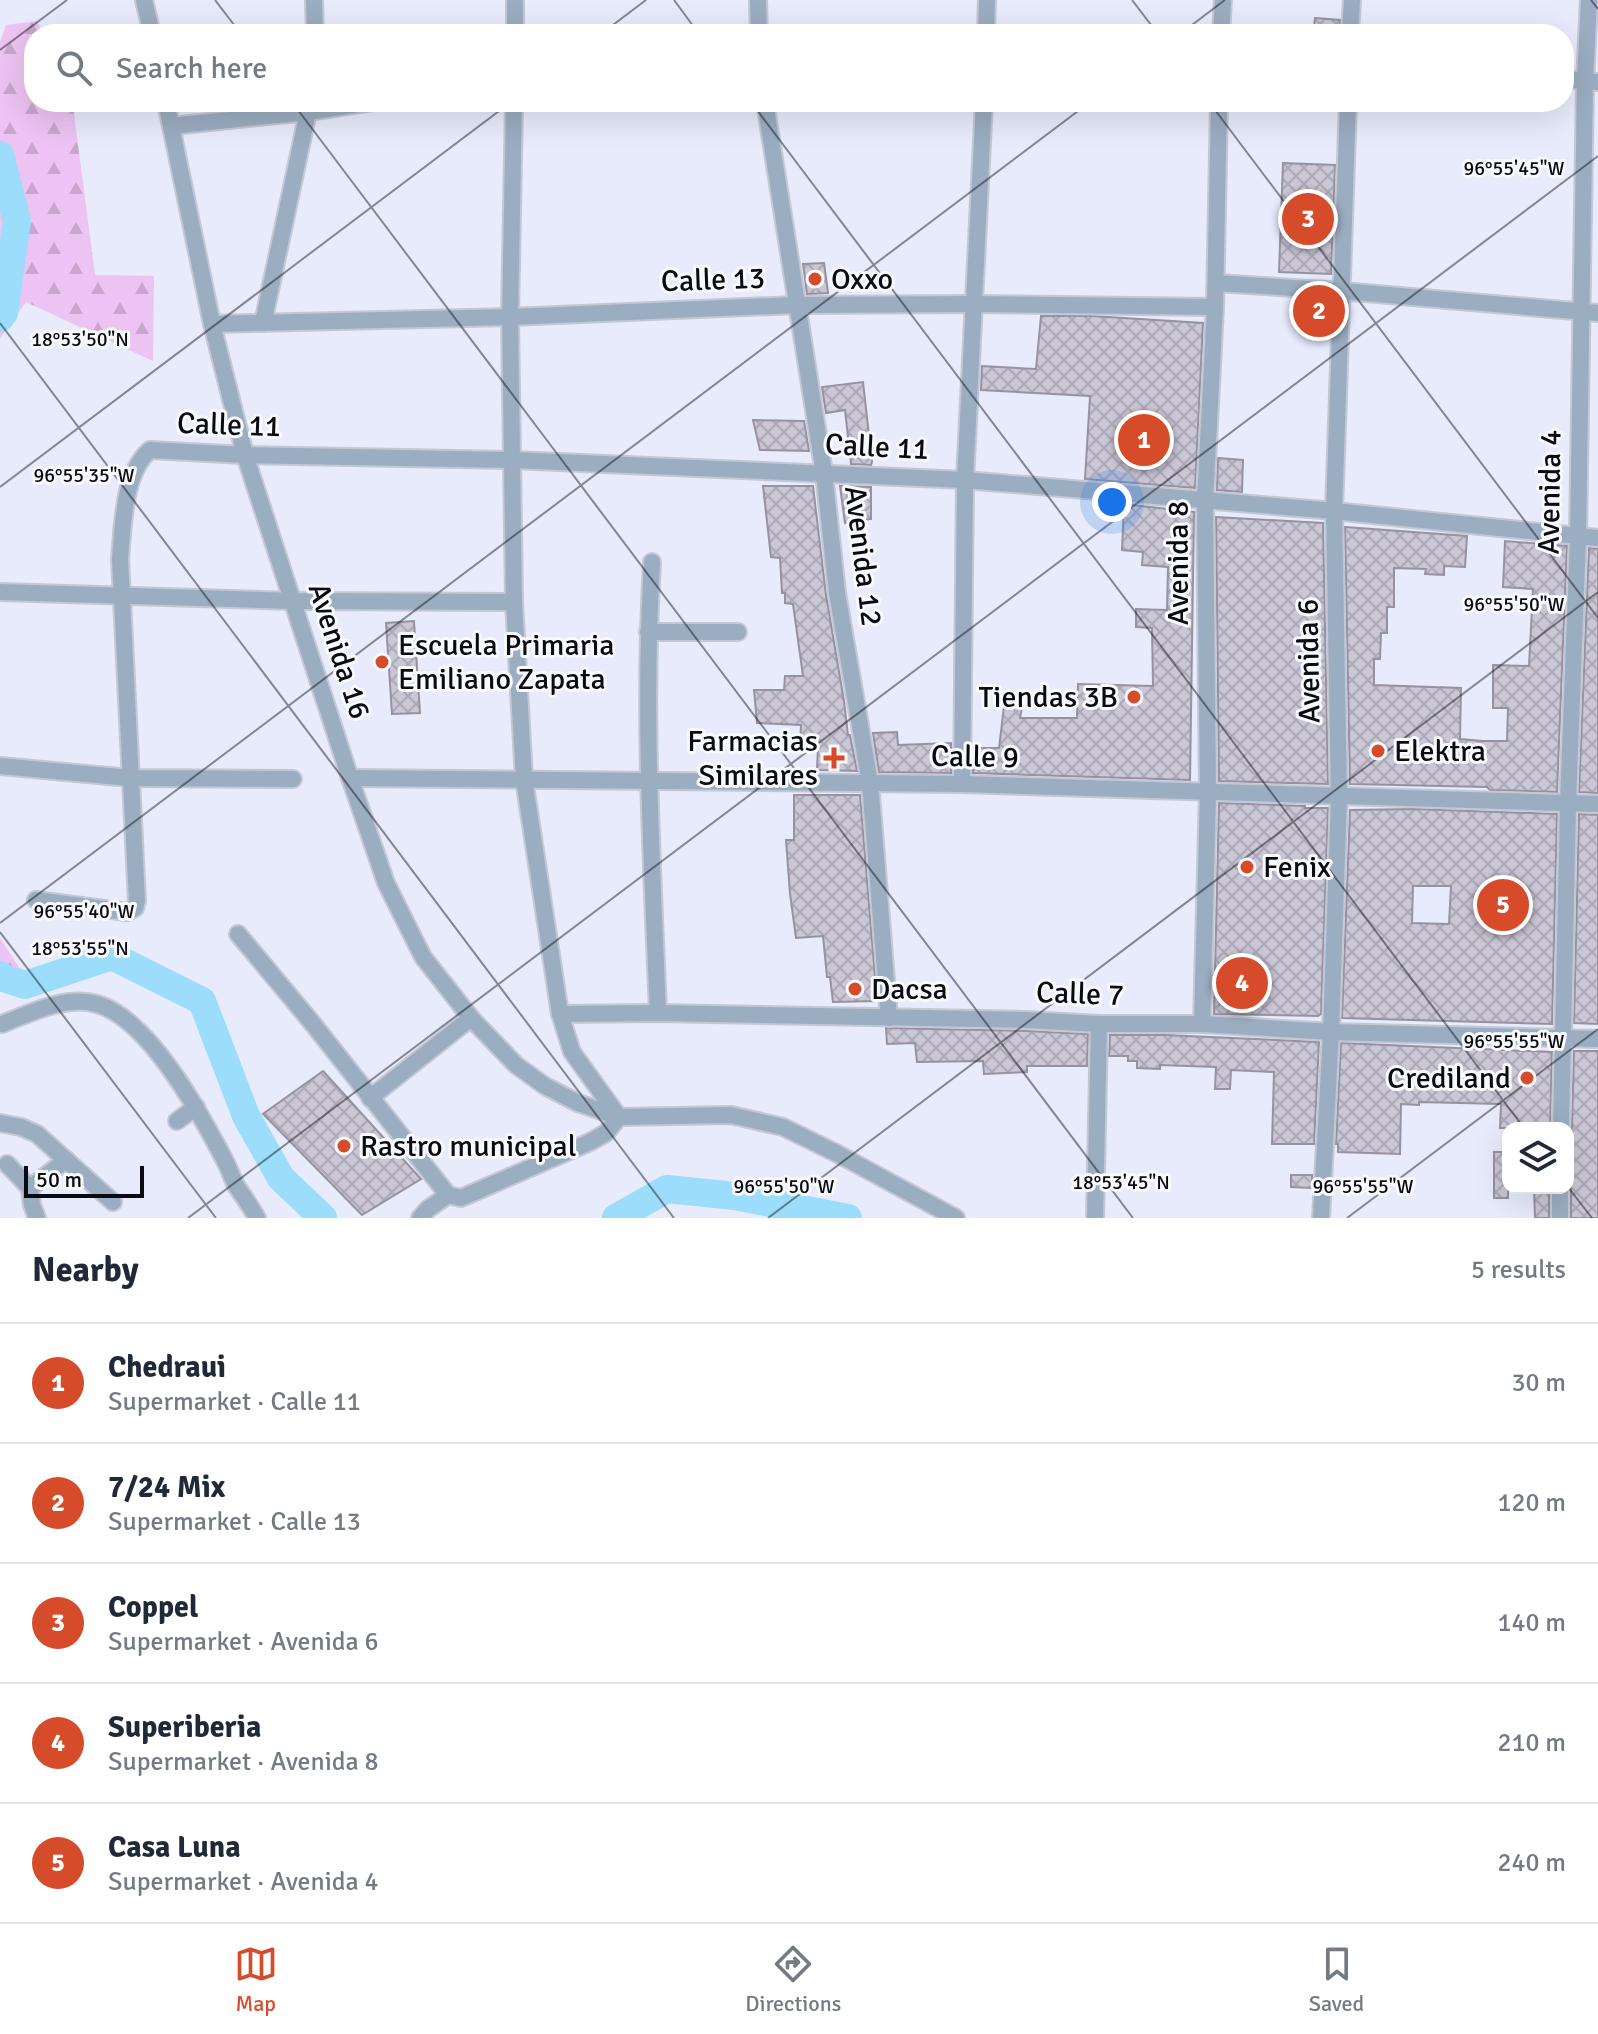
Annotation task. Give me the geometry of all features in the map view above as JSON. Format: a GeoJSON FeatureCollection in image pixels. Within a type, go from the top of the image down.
{"type":"FeatureCollection","features":[{"type":"Feature","properties":{"kind":"street"},"geometry":{"type":"LineString","coordinates":[[144,0],[150,24]]}},
{"type":"Feature","properties":{"kind":"street"},"geometry":{"type":"LineString","coordinates":[[314,0],[315,24]]}},
{"type":"Feature","properties":{"kind":"street"},"geometry":{"type":"LineString","coordinates":[[515,0],[515,24]]}},
{"type":"Feature","properties":{"kind":"street"},"geometry":{"type":"LineString","coordinates":[[758,0],[759,24]]}},
{"type":"Feature","properties":{"kind":"street"},"geometry":{"type":"LineString","coordinates":[[986,24],[987,0]]}},
{"type":"Feature","properties":{"kind":"street"},"geometry":{"type":"LineString","coordinates":[[1222,24],[1223,0]]}},
{"type":"Feature","properties":{"kind":"street"},"geometry":{"type":"LineString","coordinates":[[1351,24],[1352,0]]}},
{"type":"Feature","properties":{"kind":"street","name":"Avenida 4"},"geometry":{"type":"LineString","coordinates":[[1561,1122],[1568,804],[1589,312],[1592,81],[1589,0]]}},
{"type":"Feature","properties":{"kind":"street","name":"Avenida 16"},"geometry":{"type":"LineString","coordinates":[[168,112],[212,324],[245,455],[386,883],[423,957],[471,1018],[516,1065],[545,1086],[578,1103],[619,1117],[731,1115],[783,1127],[956,1218]]}},
{"type":"Feature","properties":{"kind":"street"},"geometry":{"type":"LineString","coordinates":[[171,126],[274,112]]}},
{"type":"Feature","properties":{"kind":"street"},"geometry":{"type":"LineString","coordinates":[[263,323],[310,112]]}},
{"type":"Feature","properties":{"kind":"street"},"geometry":{"type":"LineString","coordinates":[[238,934],[448,1195],[461,1198],[590,1142],[606,1133],[619,1117],[572,1052],[560,1014],[524,779],[514,602],[510,317],[514,112]]}},
{"type":"Feature","properties":{"kind":"street","name":"Avenida 12"},"geometry":{"type":"LineString","coordinates":[[767,112],[824,473],[837,593],[870,783],[889,1018]]}},
{"type":"Feature","properties":{"kind":"street"},"geometry":{"type":"LineString","coordinates":[[962,784],[965,480],[984,112]]}},
{"type":"Feature","properties":{"kind":"street","name":"Avenida 8"},"geometry":{"type":"LineString","coordinates":[[1202,1024],[1208,792],[1205,501],[1216,283],[1219,112]]}},
{"type":"Feature","properties":{"kind":"street","name":"Avenida 6"},"geometry":{"type":"LineString","coordinates":[[1321,1218],[1339,797],[1334,511],[1348,112]]}},
{"type":"Feature","properties":{"kind":"street"},"geometry":{"type":"LineString","coordinates":[[1216,283],[1589,312]]}},
{"type":"Feature","properties":{"kind":"street","name":"Calle 13"},"geometry":{"type":"LineString","coordinates":[[212,324],[510,317],[796,305],[1215,307]]}},
{"type":"Feature","properties":{"kind":"street","name":"Calle 11"},"geometry":{"type":"LineString","coordinates":[[121,596],[120,559],[125,508],[137,465],[150,450],[513,460],[965,480],[1334,511],[1598,538]]}},
{"type":"Feature","properties":{"kind":"street"},"geometry":{"type":"LineString","coordinates":[[652,562],[648,632],[649,782],[658,1013]]}},
{"type":"Feature","properties":{"kind":"street"},"geometry":{"type":"LineString","coordinates":[[0,592],[293,601],[514,602]]}},
{"type":"Feature","properties":{"kind":"street"},"geometry":{"type":"LineString","coordinates":[[36,900],[127,912],[135,908],[137,901],[121,596]]}},
{"type":"Feature","properties":{"kind":"street"},"geometry":{"type":"LineString","coordinates":[[648,632],[738,632]]}},
{"type":"Feature","properties":{"kind":"street"},"geometry":{"type":"LineString","coordinates":[[5,766],[130,778],[293,779]]}},
{"type":"Feature","properties":{"kind":"street","name":"Calle 9"},"geometry":{"type":"LineString","coordinates":[[350,778],[962,784],[1598,804]]}},
{"type":"Feature","properties":{"kind":"street"},"geometry":{"type":"LineString","coordinates":[[2,1024],[53,1005],[74,1002],[98,1005],[118,1014],[158,1054],[196,1107],[257,1218]]}},
{"type":"Feature","properties":{"kind":"street","name":"Calle 7"},"geometry":{"type":"LineString","coordinates":[[560,1014],[658,1013],[1202,1024],[1331,1032],[1598,1039]]}},
{"type":"Feature","properties":{"kind":"street"},"geometry":{"type":"LineString","coordinates":[[370,1098],[471,1018]]}},
{"type":"Feature","properties":{"kind":"street"},"geometry":{"type":"LineString","coordinates":[[1095,1218],[1099,1024]]}},
{"type":"Feature","properties":{"kind":"street"},"geometry":{"type":"LineString","coordinates":[[177,1121],[196,1107]]}},
{"type":"Feature","properties":{"kind":"street"},"geometry":{"type":"LineString","coordinates":[[0,1123],[37,1134],[113,1202]]}},
{"type":"Feature","properties":{"kind":"street"},"geometry":{"type":"LineString","coordinates":[[30,1188],[66,1160]]}},
{"type":"Feature","properties":{"kind":"street"},"geometry":{"type":"LineString","coordinates":[[7,1164],[30,1188],[37,1218]]}},
{"type":"Feature","properties":{"kind":"street"},"geometry":{"type":"LineString","coordinates":[[1560,1194],[1560,1218]]}},
{"type":"Feature","properties":{"kind":"street"},"geometry":{"type":"LineString","coordinates":[[420,1218],[448,1195]]}},
{"type":"Feature","properties":{"kind":"green space"},"geometry":{"type":"Polygon","coordinates":[[[37,21],[38,24],[24,24],[24,112],[74,112],[95,275],[154,276],[153,361],[26,302],[0,338],[0,42],[6,25],[37,21]]]}},
{"type":"Feature","properties":{"kind":"green space"},"geometry":{"type":"Polygon","coordinates":[[[0,938],[22,972],[0,978],[0,938]]]}},
{"type":"Feature","properties":{"kind":"building"},"geometry":{"type":"Polygon","coordinates":[[[1315,18],[1340,20],[1340,24],[1314,24],[1315,18]]]}},
{"type":"Feature","properties":{"kind":"building"},"geometry":{"type":"Polygon","coordinates":[[[1283,163],[1335,165],[1331,274],[1279,272],[1283,163]]]}},
{"type":"Feature","properties":{"kind":"building","name":"Oxxo"},"geometry":{"type":"Polygon","coordinates":[[[824,263],[828,293],[807,294],[803,264],[824,263]]]}},
{"type":"Feature","properties":{"kind":"building"},"geometry":{"type":"Polygon","coordinates":[[[1309,300],[1329,301],[1329,322],[1309,322],[1309,300]]]}},
{"type":"Feature","properties":{"kind":"building"},"geometry":{"type":"Polygon","coordinates":[[[1041,316],[1203,323],[1195,488],[1085,479],[1090,396],[981,390],[982,366],[1036,369],[1041,316]]]}},
{"type":"Feature","properties":{"kind":"building"},"geometry":{"type":"Polygon","coordinates":[[[863,382],[871,465],[851,464],[845,410],[826,413],[822,387],[863,382]]]}},
{"type":"Feature","properties":{"kind":"building"},"geometry":{"type":"Polygon","coordinates":[[[753,420],[804,421],[809,451],[760,450],[753,420]]]}},
{"type":"Feature","properties":{"kind":"building"},"geometry":{"type":"Polygon","coordinates":[[[1218,458],[1243,460],[1242,492],[1217,490],[1218,458]]]}},
{"type":"Feature","properties":{"kind":"building"},"geometry":{"type":"Polygon","coordinates":[[[763,486],[813,486],[826,595],[848,735],[857,771],[817,770],[818,745],[800,745],[801,725],[757,723],[754,690],[784,690],[785,676],[803,676],[793,604],[785,603],[785,593],[782,593],[780,558],[771,557],[763,486]]]}},
{"type":"Feature","properties":{"kind":"building"},"geometry":{"type":"Polygon","coordinates":[[[840,486],[871,487],[871,519],[845,523],[840,486]]]}},
{"type":"Feature","properties":{"kind":"building"},"geometry":{"type":"Polygon","coordinates":[[[1124,504],[1194,512],[1190,780],[973,773],[973,748],[999,748],[1004,706],[1022,707],[1020,718],[1077,718],[1078,684],[1153,686],[1152,628],[1136,627],[1136,609],[1167,610],[1168,567],[1142,565],[1143,552],[1122,550],[1124,504]]]}},
{"type":"Feature","properties":{"kind":"building"},"geometry":{"type":"Polygon","coordinates":[[[1216,517],[1323,523],[1328,784],[1219,781],[1216,517]]]}},
{"type":"Feature","properties":{"kind":"building"},"geometry":{"type":"Polygon","coordinates":[[[1345,527],[1467,536],[1465,567],[1444,566],[1444,575],[1425,574],[1426,569],[1394,568],[1394,607],[1387,607],[1387,633],[1381,633],[1380,659],[1374,659],[1374,685],[1461,688],[1460,739],[1483,741],[1507,741],[1508,708],[1493,708],[1493,665],[1529,666],[1533,589],[1503,587],[1505,541],[1567,546],[1557,792],[1350,784],[1345,527]]]}},
{"type":"Feature","properties":{"kind":"building"},"geometry":{"type":"Polygon","coordinates":[[[1589,548],[1598,549],[1598,793],[1579,792],[1589,548]]]}},
{"type":"Feature","properties":{"kind":"building"},"geometry":{"type":"Polygon","coordinates":[[[414,621],[420,713],[392,714],[386,623],[414,621]]]}},
{"type":"Feature","properties":{"kind":"building"},"geometry":{"type":"Polygon","coordinates":[[[897,732],[898,745],[951,743],[951,773],[879,772],[873,733],[897,732]]]}},
{"type":"Feature","properties":{"kind":"building"},"geometry":{"type":"Polygon","coordinates":[[[794,795],[860,795],[877,1001],[833,1002],[823,936],[796,938],[786,840],[794,840],[794,795]]]}},
{"type":"Feature","properties":{"kind":"building"},"geometry":{"type":"Polygon","coordinates":[[[1219,803],[1328,808],[1321,1014],[1318,1016],[1214,1014],[1219,803]]]}},
{"type":"Feature","properties":{"kind":"building"},"geometry":{"type":"Polygon","coordinates":[[[1350,810],[1557,814],[1552,1024],[1342,1018],[1350,810]],[[1413,886],[1412,923],[1449,924],[1451,886],[1413,886]]]}},
{"type":"Feature","properties":{"kind":"building"},"geometry":{"type":"Polygon","coordinates":[[[1579,814],[1598,815],[1598,1024],[1574,1023],[1579,814]]]}},
{"type":"Feature","properties":{"kind":"building"},"geometry":{"type":"Polygon","coordinates":[[[886,1028],[1088,1034],[1087,1066],[1027,1066],[1027,1072],[984,1074],[983,1061],[917,1062],[915,1043],[887,1044],[886,1028]]]}},
{"type":"Feature","properties":{"kind":"building"},"geometry":{"type":"Polygon","coordinates":[[[1110,1035],[1319,1042],[1314,1144],[1272,1144],[1274,1072],[1231,1070],[1230,1089],[1215,1089],[1216,1067],[1160,1065],[1160,1069],[1137,1068],[1137,1061],[1128,1061],[1128,1056],[1109,1056],[1110,1035]]]}},
{"type":"Feature","properties":{"kind":"building"},"geometry":{"type":"Polygon","coordinates":[[[1341,1043],[1552,1052],[1550,1122],[1502,1122],[1500,1128],[1501,1104],[1419,1102],[1419,1105],[1401,1104],[1400,1154],[1338,1152],[1341,1043]]]}},
{"type":"Feature","properties":{"kind":"building"},"geometry":{"type":"Polygon","coordinates":[[[1574,1051],[1598,1051],[1598,1218],[1571,1218],[1571,1194],[1574,1194],[1574,1051]]]}},
{"type":"Feature","properties":{"kind":"building","name":"Rastro municipal"},"geometry":{"type":"Polygon","coordinates":[[[323,1071],[421,1179],[362,1215],[263,1114],[323,1071]]]}},
{"type":"Feature","properties":{"kind":"building"},"geometry":{"type":"Polygon","coordinates":[[[1494,1152],[1502,1152],[1502,1194],[1508,1194],[1508,1198],[1494,1198],[1494,1152]]]}},
{"type":"Feature","properties":{"kind":"building"},"geometry":{"type":"Polygon","coordinates":[[[1291,1175],[1312,1175],[1312,1188],[1291,1187],[1291,1175]]]}},
{"type":"Feature","properties":{"kind":"building"},"geometry":{"type":"Polygon","coordinates":[[[1534,1194],[1549,1194],[1549,1218],[1535,1218],[1534,1194]]]}},
{"type":"Feature","properties":{"kind":"waterway"},"geometry":{"type":"LineString","coordinates":[[0,155],[17,221],[4,313],[0,318]]}},
{"type":"Feature","properties":{"kind":"waterway"},"geometry":{"type":"LineString","coordinates":[[0,975],[25,985],[112,956],[202,1001],[246,1116],[281,1178],[323,1218]]}},
{"type":"Feature","properties":{"kind":"waterway"},"geometry":{"type":"LineString","coordinates":[[616,1218],[667,1189],[735,1196],[848,1218]]}},
{"type":"Feature","properties":{"kind":"place","name":"Coppel"},"geometry":{"type":"Point","coordinates":[1308,219]}},
{"type":"Feature","properties":{"kind":"place","name":"Oxxo"},"geometry":{"type":"Point","coordinates":[815,279]}},
{"type":"Feature","properties":{"kind":"place","name":"7/24 Mix"},"geometry":{"type":"Point","coordinates":[1319,311]}},
{"type":"Feature","properties":{"kind":"place","name":"Chedraui"},"geometry":{"type":"Point","coordinates":[1144,440]}},
{"type":"Feature","properties":{"kind":"place","name":"Escuela Primaria Emiliano Zapata"},"geometry":{"type":"Point","coordinates":[382,662]}},
{"type":"Feature","properties":{"kind":"place","name":"Tiendas 3B"},"geometry":{"type":"Point","coordinates":[1134,697]}},
{"type":"Feature","properties":{"kind":"place","name":"Elektra"},"geometry":{"type":"Point","coordinates":[1378,751]}},
{"type":"Feature","properties":{"kind":"place","name":"Farmacias Similares"},"geometry":{"type":"Point","coordinates":[834,758]}},
{"type":"Feature","properties":{"kind":"place","name":"Fenix"},"geometry":{"type":"Point","coordinates":[1247,867]}},
{"type":"Feature","properties":{"kind":"place","name":"Casa Luna"},"geometry":{"type":"Point","coordinates":[1503,905]}},
{"type":"Feature","properties":{"kind":"place","name":"Superiberia"},"geometry":{"type":"Point","coordinates":[1242,983]}},
{"type":"Feature","properties":{"kind":"place","name":"Dacsa"},"geometry":{"type":"Point","coordinates":[855,989]}},
{"type":"Feature","properties":{"kind":"place","name":"Crediland"},"geometry":{"type":"Point","coordinates":[1527,1078]}},
{"type":"Feature","properties":{"kind":"place","name":"Rastro municipal"},"geometry":{"type":"Point","coordinates":[344,1146]}}]}
